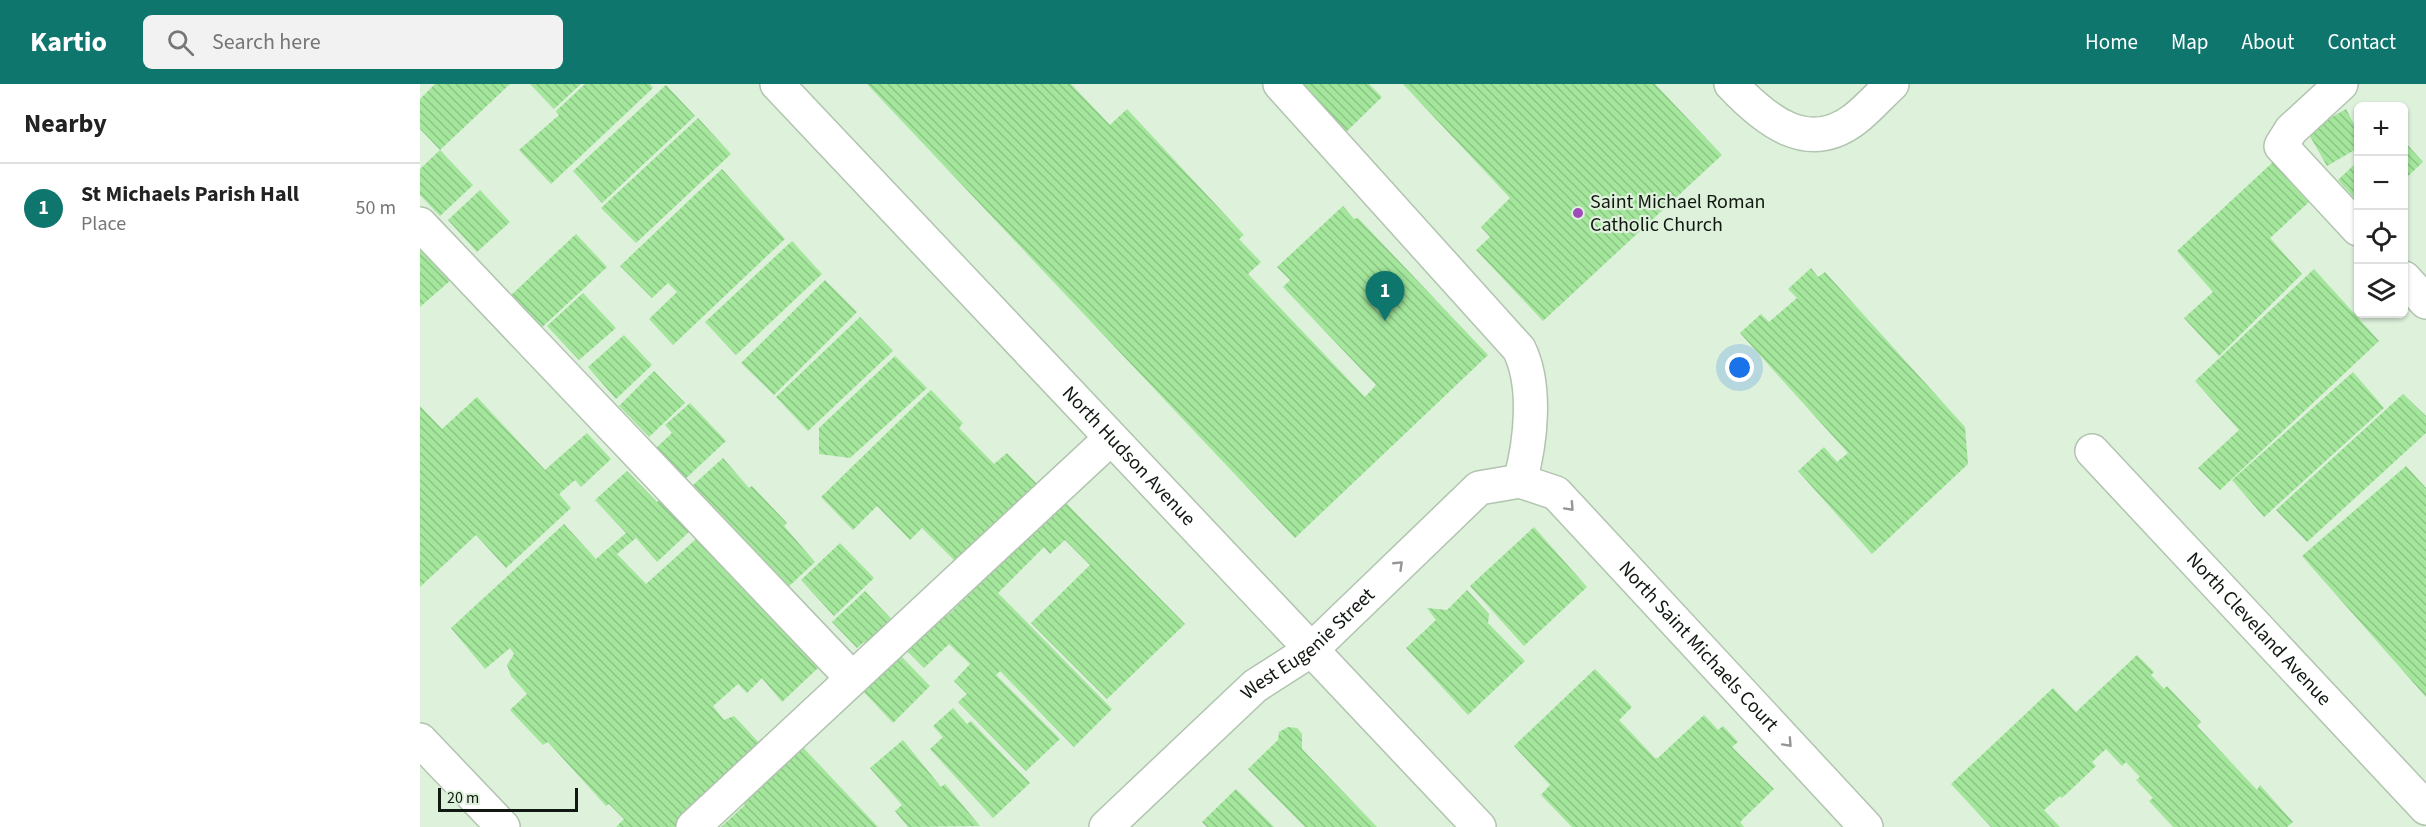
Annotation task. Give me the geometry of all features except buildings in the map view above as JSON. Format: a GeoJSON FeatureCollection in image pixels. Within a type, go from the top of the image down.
{"type":"FeatureCollection","features":[{"type":"Feature","properties":{"kind":"street","name":"North Hudson Avenue"},"geometry":{"type":"LineString","coordinates":[[777,84],[1479,827]]}},
{"type":"Feature","properties":{"kind":"street"},"geometry":{"type":"LineString","coordinates":[[1280,84],[1519,349],[1528,371],[1529,449],[1520,481]]}},
{"type":"Feature","properties":{"kind":"street"},"geometry":{"type":"LineString","coordinates":[[1731,84],[1755,109],[1772,122],[1794,132],[1826,133],[1854,121],[1892,84]]}},
{"type":"Feature","properties":{"kind":"street"},"geometry":{"type":"LineString","coordinates":[[2341,84],[2291,130],[2281,146],[2354,225]]}},
{"type":"Feature","properties":{"kind":"street"},"geometry":{"type":"LineString","coordinates":[[420,224],[851,677]]}},
{"type":"Feature","properties":{"kind":"street"},"geometry":{"type":"LineString","coordinates":[[2408,283],[2426,302]]}},
{"type":"Feature","properties":{"kind":"street"},"geometry":{"type":"LineString","coordinates":[[693,827],[851,677],[1111,438]]}},
{"type":"Feature","properties":{"kind":"street","name":"North Cleveland Avenue"},"geometry":{"type":"LineString","coordinates":[[2092,451],[2426,808]]}},
{"type":"Feature","properties":{"kind":"street","name":"West Eugenie Street"},"geometry":{"type":"LineString","coordinates":[[1106,827],[1255,686],[1311,650],[1479,488],[1520,481]]}},
{"type":"Feature","properties":{"kind":"street","name":"North Saint Michaels Court"},"geometry":{"type":"LineString","coordinates":[[1520,481],[1556,493],[1866,827]]}},
{"type":"Feature","properties":{"kind":"street"},"geometry":{"type":"LineString","coordinates":[[420,740],[502,827]]}},
{"type":"Feature","properties":{"kind":"place","name":"Saint Michael Roman Catholic Church"},"geometry":{"type":"Point","coordinates":[1578,213]}},
{"type":"Feature","properties":{"kind":"place","name":"St Michaels Parish Hall"},"geometry":{"type":"Point","coordinates":[1385,321]}}]}
